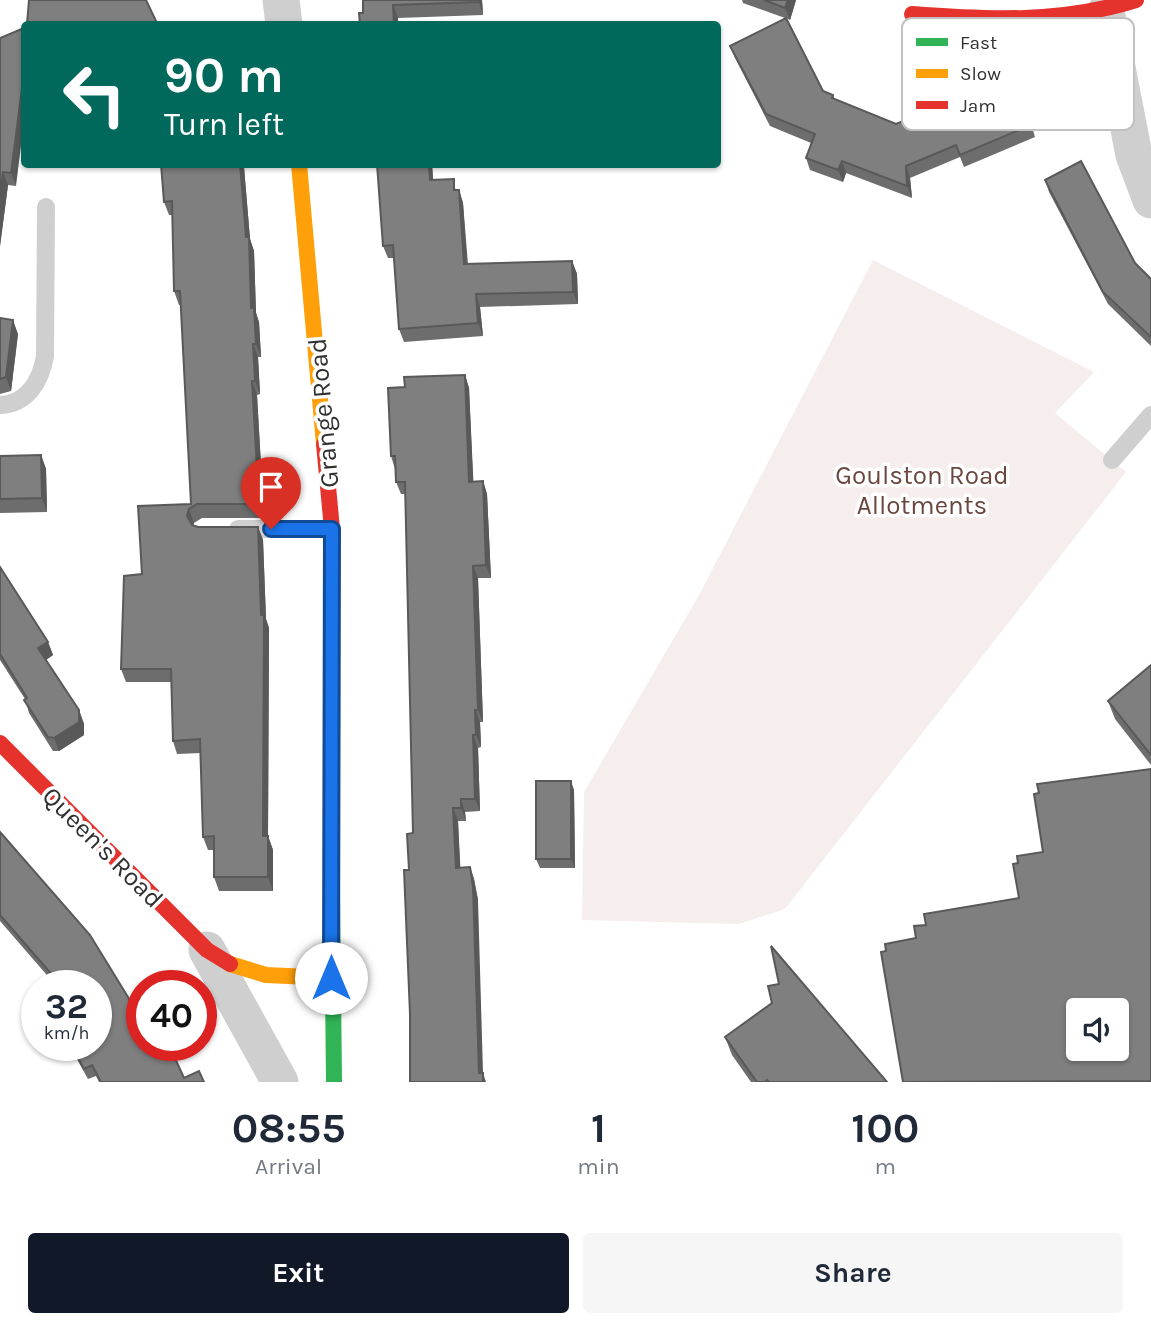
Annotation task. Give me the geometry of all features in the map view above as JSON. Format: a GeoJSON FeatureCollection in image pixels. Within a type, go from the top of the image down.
{"type":"FeatureCollection","features":[{"type":"Feature","properties":{"kind":"street"},"geometry":{"type":"LineString","coordinates":[[281,0],[284,21]]}},
{"type":"Feature","properties":{"kind":"street"},"geometry":{"type":"LineString","coordinates":[[1028,18],[1121,5]]}},
{"type":"Feature","properties":{"kind":"street"},"geometry":{"type":"LineString","coordinates":[[912,14],[966,18]]}},
{"type":"Feature","properties":{"kind":"street"},"geometry":{"type":"LineString","coordinates":[[1131,130],[1133,155],[1151,200]]}},
{"type":"Feature","properties":{"kind":"street","name":"Grange Road"},"geometry":{"type":"LineString","coordinates":[[299,168],[332,529],[331,978],[334,1082]]}},
{"type":"Feature","properties":{"kind":"street","name":"Queen's Road"},"geometry":{"type":"LineString","coordinates":[[0,743],[207,950],[231,968],[254,975],[331,978]]}},
{"type":"Feature","properties":{"kind":"street","name":"Queen's Road"},"geometry":{"type":"LineString","coordinates":[[207,950],[280,1082]]}},
{"type":"Feature","properties":{"kind":"lane"},"geometry":{"type":"LineString","coordinates":[[0,405],[11,405],[32,390],[41,377],[45,344],[46,207]]}},
{"type":"Feature","properties":{"kind":"lane"},"geometry":{"type":"LineString","coordinates":[[1112,460],[1151,415]]}},
{"type":"Feature","properties":{"kind":"lane"},"geometry":{"type":"LineString","coordinates":[[216,529],[332,529]]}},
{"type":"Feature","properties":{"kind":"green space","name":"Goulston Road Allotments"},"geometry":{"type":"Polygon","coordinates":[[[873,260],[1094,372],[1055,413],[1126,472],[785,909],[739,924],[582,920],[584,792],[699,595],[873,260]]]}},
{"type":"Feature","properties":{"kind":"building"},"geometry":{"type":"Polygon","coordinates":[[[29,0],[146,0],[156,21],[27,21],[29,0]]]}},
{"type":"Feature","properties":{"kind":"building"},"geometry":{"type":"Polygon","coordinates":[[[363,0],[479,2],[393,5],[394,21],[360,21],[359,13],[363,13],[363,0]]]}},
{"type":"Feature","properties":{"kind":"building"},"geometry":{"type":"Polygon","coordinates":[[[764,0],[788,0],[785,8],[764,0]]]}},
{"type":"Feature","properties":{"kind":"building"},"geometry":{"type":"Polygon","coordinates":[[[786,18],[823,91],[833,95],[832,98],[896,124],[902,122],[902,130],[1019,130],[960,155],[956,145],[906,166],[907,186],[842,161],[838,170],[806,158],[815,134],[766,114],[730,46],[786,18]]]}},
{"type":"Feature","properties":{"kind":"building"},"geometry":{"type":"Polygon","coordinates":[[[21,29],[21,96],[11,173],[3,172],[0,197],[0,38],[21,29]]]}},
{"type":"Feature","properties":{"kind":"building"},"geometry":{"type":"Polygon","coordinates":[[[1081,161],[1135,263],[1151,279],[1151,337],[1103,292],[1045,180],[1081,161]]]}},
{"type":"Feature","properties":{"kind":"building"},"geometry":{"type":"Polygon","coordinates":[[[161,168],[240,168],[246,237],[249,237],[251,308],[254,308],[255,381],[252,381],[259,504],[197,504],[189,509],[187,516],[192,525],[198,527],[258,527],[261,615],[264,615],[263,836],[268,836],[268,877],[214,877],[214,836],[203,837],[200,739],[173,741],[171,669],[121,669],[124,576],[142,574],[138,506],[191,504],[180,291],[174,291],[172,201],[164,202],[161,168]]]}},
{"type":"Feature","properties":{"kind":"building"},"geometry":{"type":"Polygon","coordinates":[[[377,168],[429,168],[430,180],[454,179],[454,190],[459,190],[464,264],[572,261],[573,292],[476,294],[478,323],[399,329],[393,245],[383,246],[377,168]]]}},
{"type":"Feature","properties":{"kind":"building"},"geometry":{"type":"Polygon","coordinates":[[[0,318],[13,320],[6,377],[0,379],[0,318]]]}},
{"type":"Feature","properties":{"kind":"building"},"geometry":{"type":"Polygon","coordinates":[[[465,375],[469,482],[483,481],[486,565],[473,566],[478,710],[475,710],[476,735],[473,735],[475,799],[461,799],[461,808],[453,808],[456,868],[470,867],[473,887],[479,1073],[483,1073],[483,1082],[410,1082],[404,870],[409,870],[407,834],[413,833],[405,482],[396,482],[395,456],[391,456],[388,388],[405,387],[404,377],[465,375]]]}},
{"type":"Feature","properties":{"kind":"building"},"geometry":{"type":"Polygon","coordinates":[[[41,455],[42,498],[0,499],[0,456],[41,455]]]}},
{"type":"Feature","properties":{"kind":"building"},"geometry":{"type":"Polygon","coordinates":[[[0,567],[48,642],[38,648],[79,710],[79,722],[54,738],[48,737],[24,700],[27,698],[0,654],[0,567]]]}},
{"type":"Feature","properties":{"kind":"building"},"geometry":{"type":"Polygon","coordinates":[[[1151,665],[1151,755],[1108,701],[1151,665]]]}},
{"type":"Feature","properties":{"kind":"building"},"geometry":{"type":"Polygon","coordinates":[[[1151,769],[1151,1081],[903,1082],[881,952],[886,951],[885,944],[916,938],[914,926],[926,925],[924,914],[1019,898],[1013,864],[1018,863],[1017,856],[1043,852],[1034,794],[1039,793],[1037,784],[1151,769]]]}},
{"type":"Feature","properties":{"kind":"building"},"geometry":{"type":"Polygon","coordinates":[[[536,781],[571,781],[571,859],[536,859],[536,781]]]}},
{"type":"Feature","properties":{"kind":"building"},"geometry":{"type":"Polygon","coordinates":[[[0,832],[90,935],[111,970],[48,970],[0,915],[0,832]]]}},
{"type":"Feature","properties":{"kind":"building"},"geometry":{"type":"Polygon","coordinates":[[[771,946],[887,1082],[757,1082],[725,1037],[772,1003],[768,986],[779,984],[771,946]]]}},
{"type":"Feature","properties":{"kind":"building"},"geometry":{"type":"Polygon","coordinates":[[[112,971],[126,994],[126,1061],[176,1061],[184,1078],[199,1071],[204,1082],[101,1082],[92,1065],[84,1069],[80,1061],[112,1061],[112,971]]]}},
{"type":"Feature","properties":{"kind":"traffic: fast"},"geometry":{"type":"LineString","coordinates":[[331,797],[334,1082]]}},
{"type":"Feature","properties":{"kind":"traffic: slow"},"geometry":{"type":"LineString","coordinates":[[299,168],[324,444]]}},
{"type":"Feature","properties":{"kind":"traffic: slow"},"geometry":{"type":"LineString","coordinates":[[230,964],[266,975],[331,978]]}},
{"type":"Feature","properties":{"kind":"traffic: jam"},"geometry":{"type":"LineString","coordinates":[[912,14],[1025,18],[1081,13],[1136,0]]}},
{"type":"Feature","properties":{"kind":"traffic: jam"},"geometry":{"type":"LineString","coordinates":[[324,444],[332,529],[331,797]]}},
{"type":"Feature","properties":{"kind":"traffic: jam"},"geometry":{"type":"LineString","coordinates":[[0,743],[207,950],[230,964]]}},
{"type":"Feature","properties":{"kind":"route"},"geometry":{"type":"LineString","coordinates":[[271,529],[332,529],[331,978]]}}]}
